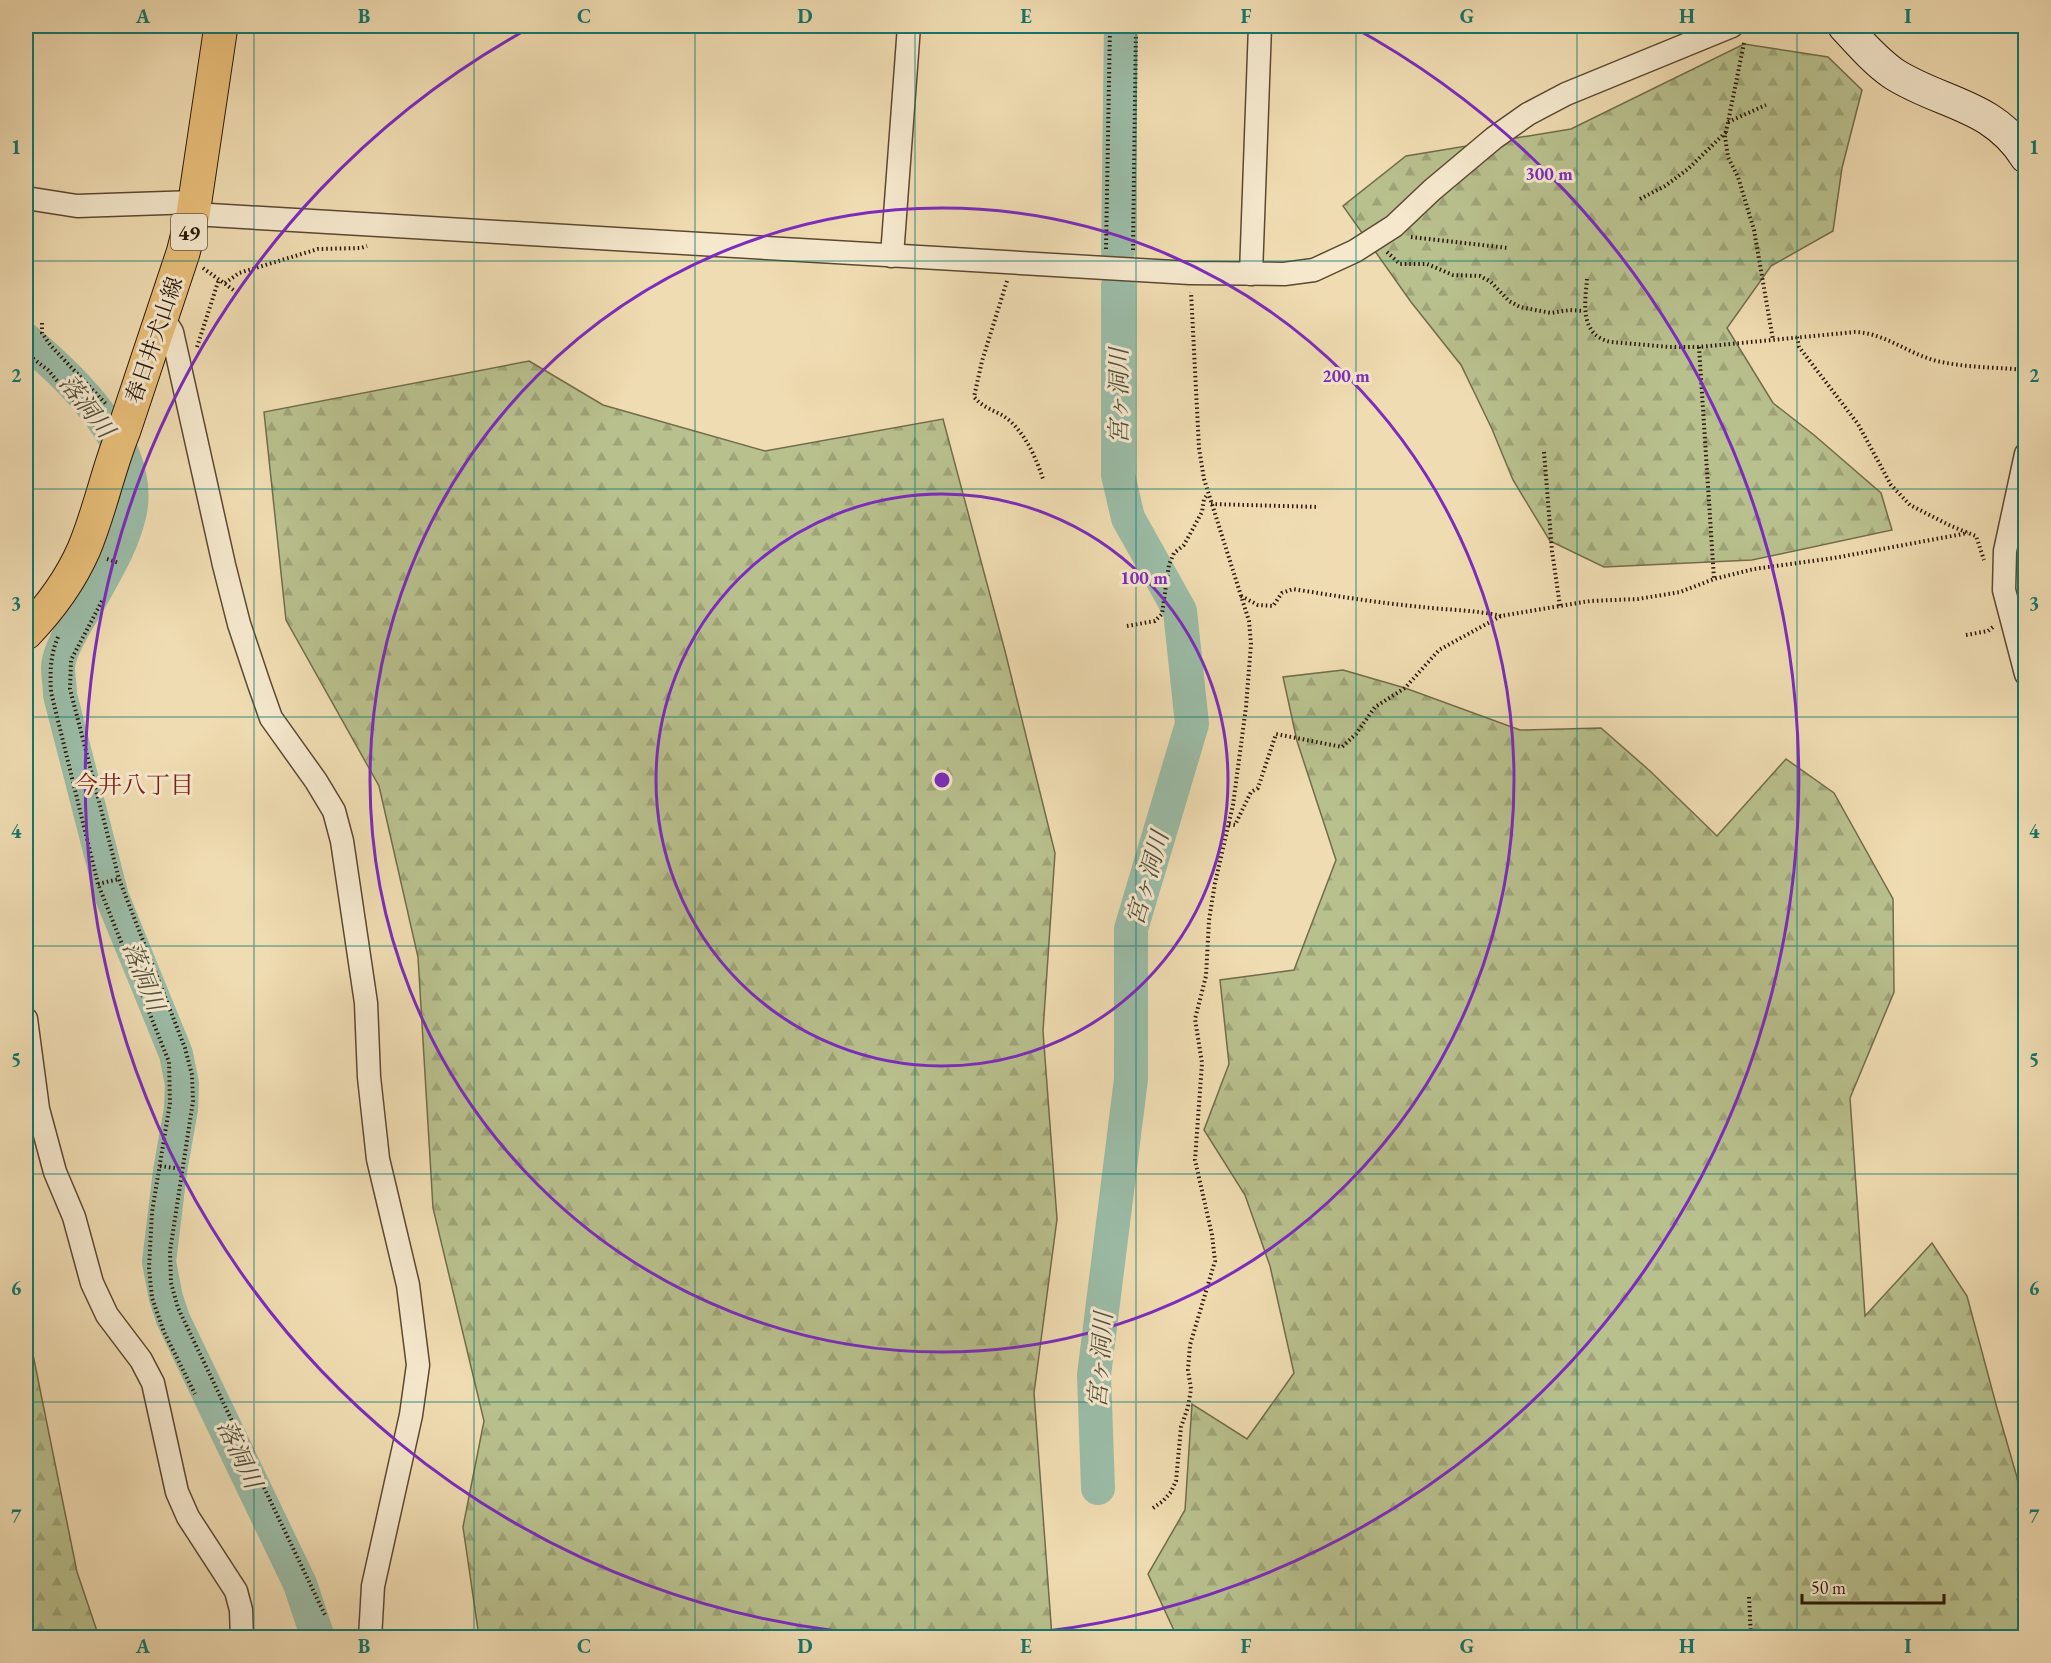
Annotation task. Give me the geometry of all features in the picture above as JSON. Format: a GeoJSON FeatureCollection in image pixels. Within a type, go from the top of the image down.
{"type":"FeatureCollection","features":[{"type":"Feature","properties":{"kind":"main road","name":"春日井犬山線"},"geometry":{"type":"LineString","coordinates":[[26,633],[46,613],[66,585],[80,558],[183,253],[194,208],[221,26]]}},
{"type":"Feature","properties":{"kind":"main road"},"geometry":{"type":"LineString","coordinates":[[1844,26],[1870,55],[1888,69],[1912,84],[1983,115],[2010,135],[2025,157]]}},
{"type":"Feature","properties":{"kind":"street"},"geometry":{"type":"LineString","coordinates":[[892,256],[909,26]]}},
{"type":"Feature","properties":{"kind":"street"},"geometry":{"type":"LineString","coordinates":[[1251,274],[1260,26]]}},
{"type":"Feature","properties":{"kind":"street"},"geometry":{"type":"LineString","coordinates":[[26,198],[77,206],[194,208],[383,226],[1190,273],[1284,274],[1314,270],[1373,240],[1394,226],[1432,190],[1494,138],[1528,114],[1566,94],[1739,29]]}},
{"type":"Feature","properties":{"kind":"street"},"geometry":{"type":"LineString","coordinates":[[162,316],[172,332],[224,565],[239,624],[259,684],[271,718],[316,781],[334,811],[342,841],[366,1003],[369,1077],[378,1159],[408,1285],[418,1365],[411,1415],[373,1586],[370,1638]]}},
{"type":"Feature","properties":{"kind":"street"},"geometry":{"type":"LineString","coordinates":[[2025,454],[2005,551],[2004,590],[2025,674]]}},
{"type":"Feature","properties":{"kind":"street"},"geometry":{"type":"LineString","coordinates":[[26,1019],[38,1109],[56,1172],[74,1217],[92,1283],[107,1315],[148,1371],[153,1383],[177,1492],[188,1517],[236,1591],[242,1610],[242,1638]]}},
{"type":"Feature","properties":{"kind":"path"},"geometry":{"type":"LineString","coordinates":[[1106,268],[1110,26]]}},
{"type":"Feature","properties":{"kind":"path"},"geometry":{"type":"LineString","coordinates":[[1133,269],[1136,26]]}},
{"type":"Feature","properties":{"kind":"path"},"geometry":{"type":"LineString","coordinates":[[2022,26],[2025,31]]}},
{"type":"Feature","properties":{"kind":"path"},"geometry":{"type":"LineString","coordinates":[[1739,29],[1726,132],[1728,157],[1738,177],[1754,230],[1773,340]]}},
{"type":"Feature","properties":{"kind":"path"},"geometry":{"type":"LineString","coordinates":[[1728,122],[1766,105]]}},
{"type":"Feature","properties":{"kind":"path"},"geometry":{"type":"LineString","coordinates":[[1640,199],[1665,186],[1688,169],[1726,132]]}},
{"type":"Feature","properties":{"kind":"path"},"geometry":{"type":"LineString","coordinates":[[225,283],[239,273],[318,249],[361,248],[374,242],[383,226]]}},
{"type":"Feature","properties":{"kind":"path"},"geometry":{"type":"LineString","coordinates":[[1394,226],[1412,238],[1508,249]]}},
{"type":"Feature","properties":{"kind":"path"},"geometry":{"type":"LineString","coordinates":[[1373,240],[1400,264],[1427,264],[1453,275],[1480,276],[1491,282],[1509,301],[1520,307],[1551,313],[1570,310],[1584,311]]}},
{"type":"Feature","properties":{"kind":"path"},"geometry":{"type":"LineString","coordinates":[[183,253],[239,294]]}},
{"type":"Feature","properties":{"kind":"path"},"geometry":{"type":"LineString","coordinates":[[1013,263],[982,361],[974,397],[982,406],[1009,420],[1032,449],[1043,479]]}},
{"type":"Feature","properties":{"kind":"path"},"geometry":{"type":"LineString","coordinates":[[1153,1508],[1172,1492],[1176,1480],[1181,1427],[1191,1389],[1188,1370],[1190,1345],[1215,1261],[1212,1235],[1196,1160],[1202,1063],[1195,1019],[1206,976],[1209,920],[1215,883],[1230,824],[1246,706],[1251,644],[1249,621],[1204,479],[1199,448],[1190,273]]}},
{"type":"Feature","properties":{"kind":"path"},"geometry":{"type":"LineString","coordinates":[[185,385],[219,279]]}},
{"type":"Feature","properties":{"kind":"path"},"geometry":{"type":"LineString","coordinates":[[1587,279],[1584,311],[1587,323],[1603,340],[1670,347],[1698,347],[1871,332],[1930,359],[1947,363],[2025,370]]}},
{"type":"Feature","properties":{"kind":"path"},"geometry":{"type":"LineString","coordinates":[[26,353],[48,370],[107,439],[121,436],[51,346],[42,333],[42,323]]}},
{"type":"Feature","properties":{"kind":"path"},"geometry":{"type":"LineString","coordinates":[[1797,337],[1799,346],[1858,424],[1891,485],[1910,505],[1976,536],[1989,578],[2004,590],[1995,625],[1988,631],[1966,634]]}},
{"type":"Feature","properties":{"kind":"path"},"geometry":{"type":"LineString","coordinates":[[1698,347],[1714,579]]}},
{"type":"Feature","properties":{"kind":"path"},"geometry":{"type":"LineString","coordinates":[[1544,452],[1552,551],[1560,606]]}},
{"type":"Feature","properties":{"kind":"path"},"geometry":{"type":"LineString","coordinates":[[1127,626],[1155,621],[1162,614],[1167,571],[1174,553],[1184,545],[1202,512],[1204,500],[1208,494]]}},
{"type":"Feature","properties":{"kind":"path"},"geometry":{"type":"LineString","coordinates":[[1211,504],[1319,507]]}},
{"type":"Feature","properties":{"kind":"path"},"geometry":{"type":"LineString","coordinates":[[1230,824],[1235,825],[1251,792],[1258,788],[1276,734],[1342,747],[1356,734],[1375,707],[1405,688],[1439,650],[1501,616],[1590,601],[1638,599],[1680,592],[1714,579],[1754,569],[1834,558],[1968,533]]}},
{"type":"Feature","properties":{"kind":"path"},"geometry":{"type":"LineString","coordinates":[[1240,596],[1258,605],[1273,606],[1282,593],[1293,589],[1388,604],[1501,616]]}},
{"type":"Feature","properties":{"kind":"path"},"geometry":{"type":"LineString","coordinates":[[102,601],[71,660],[70,689],[118,880],[185,1047],[192,1075],[193,1101],[170,1251],[171,1283],[178,1308],[325,1615]]}},
{"type":"Feature","properties":{"kind":"path"},"geometry":{"type":"LineString","coordinates":[[60,633],[53,648],[50,665],[51,692],[98,884],[169,1062],[170,1103],[153,1212],[149,1268],[152,1298],[164,1332],[195,1394]]}},
{"type":"Feature","properties":{"kind":"path"},"geometry":{"type":"LineString","coordinates":[[98,884],[118,880]]}},
{"type":"Feature","properties":{"kind":"path"},"geometry":{"type":"LineString","coordinates":[[161,1166],[182,1169]]}},
{"type":"Feature","properties":{"kind":"path"},"geometry":{"type":"LineString","coordinates":[[1749,1597],[1751,1638]]}},
{"type":"Feature","properties":{"kind":"green space"},"geometry":{"type":"Polygon","coordinates":[[[1744,44],[1828,57],[1862,90],[1842,168],[1833,231],[1771,266],[1727,328],[1773,403],[1881,493],[1892,530],[1752,560],[1604,567],[1550,541],[1513,480],[1492,429],[1461,365],[1411,302],[1343,206],[1406,156],[1571,129],[1744,44]]]}},
{"type":"Feature","properties":{"kind":"green space"},"geometry":{"type":"Polygon","coordinates":[[[529,361],[603,405],[765,451],[943,419],[1005,651],[1055,853],[1043,1031],[1057,1219],[1034,1393],[1052,1637],[479,1637],[463,1527],[484,1421],[433,1208],[418,957],[379,786],[286,620],[264,412],[529,361]]]}},
{"type":"Feature","properties":{"kind":"green space"},"geometry":{"type":"Polygon","coordinates":[[[1343,670],[1405,688],[1520,730],[1601,728],[1650,771],[1717,836],[1786,759],[1834,793],[1893,899],[1894,992],[1850,1098],[1865,1316],[1932,1243],[1967,1296],[2025,1505],[2025,1637],[1177,1637],[1148,1574],[1185,1510],[1192,1404],[1247,1439],[1294,1373],[1270,1266],[1245,1195],[1204,1130],[1229,1064],[1220,980],[1294,970],[1336,860],[1297,741],[1283,677],[1343,670]]]}},
{"type":"Feature","properties":{"kind":"green space"},"geometry":{"type":"Polygon","coordinates":[[[26,1320],[77,1572],[99,1637],[26,1637],[26,1320]]]}},
{"type":"Feature","properties":{"kind":"waterway","name":"宮ヶ洞川"},"geometry":{"type":"LineString","coordinates":[[1118,251],[1121,26]]}},
{"type":"Feature","properties":{"kind":"waterway","name":"宮ヶ洞川"},"geometry":{"type":"LineString","coordinates":[[1098,1488],[1094,1375],[1131,1079],[1131,929],[1192,724],[1180,611],[1128,518],[1118,475],[1118,286]]}},
{"type":"Feature","properties":{"kind":"waterway","name":"落洞川"},"geometry":{"type":"LineString","coordinates":[[26,340],[63,373],[100,415],[115,438],[126,462],[131,486],[130,511],[119,545],[66,641],[59,659],[58,670],[60,695],[112,897],[176,1054],[182,1084],[181,1109],[170,1171],[159,1262],[166,1298],[173,1319],[300,1584],[318,1638]]}},
{"type":"Feature","properties":{"kind":"district","name":"今井八丁目"},"geometry":{"type":"Point","coordinates":[134,784]}}]}
